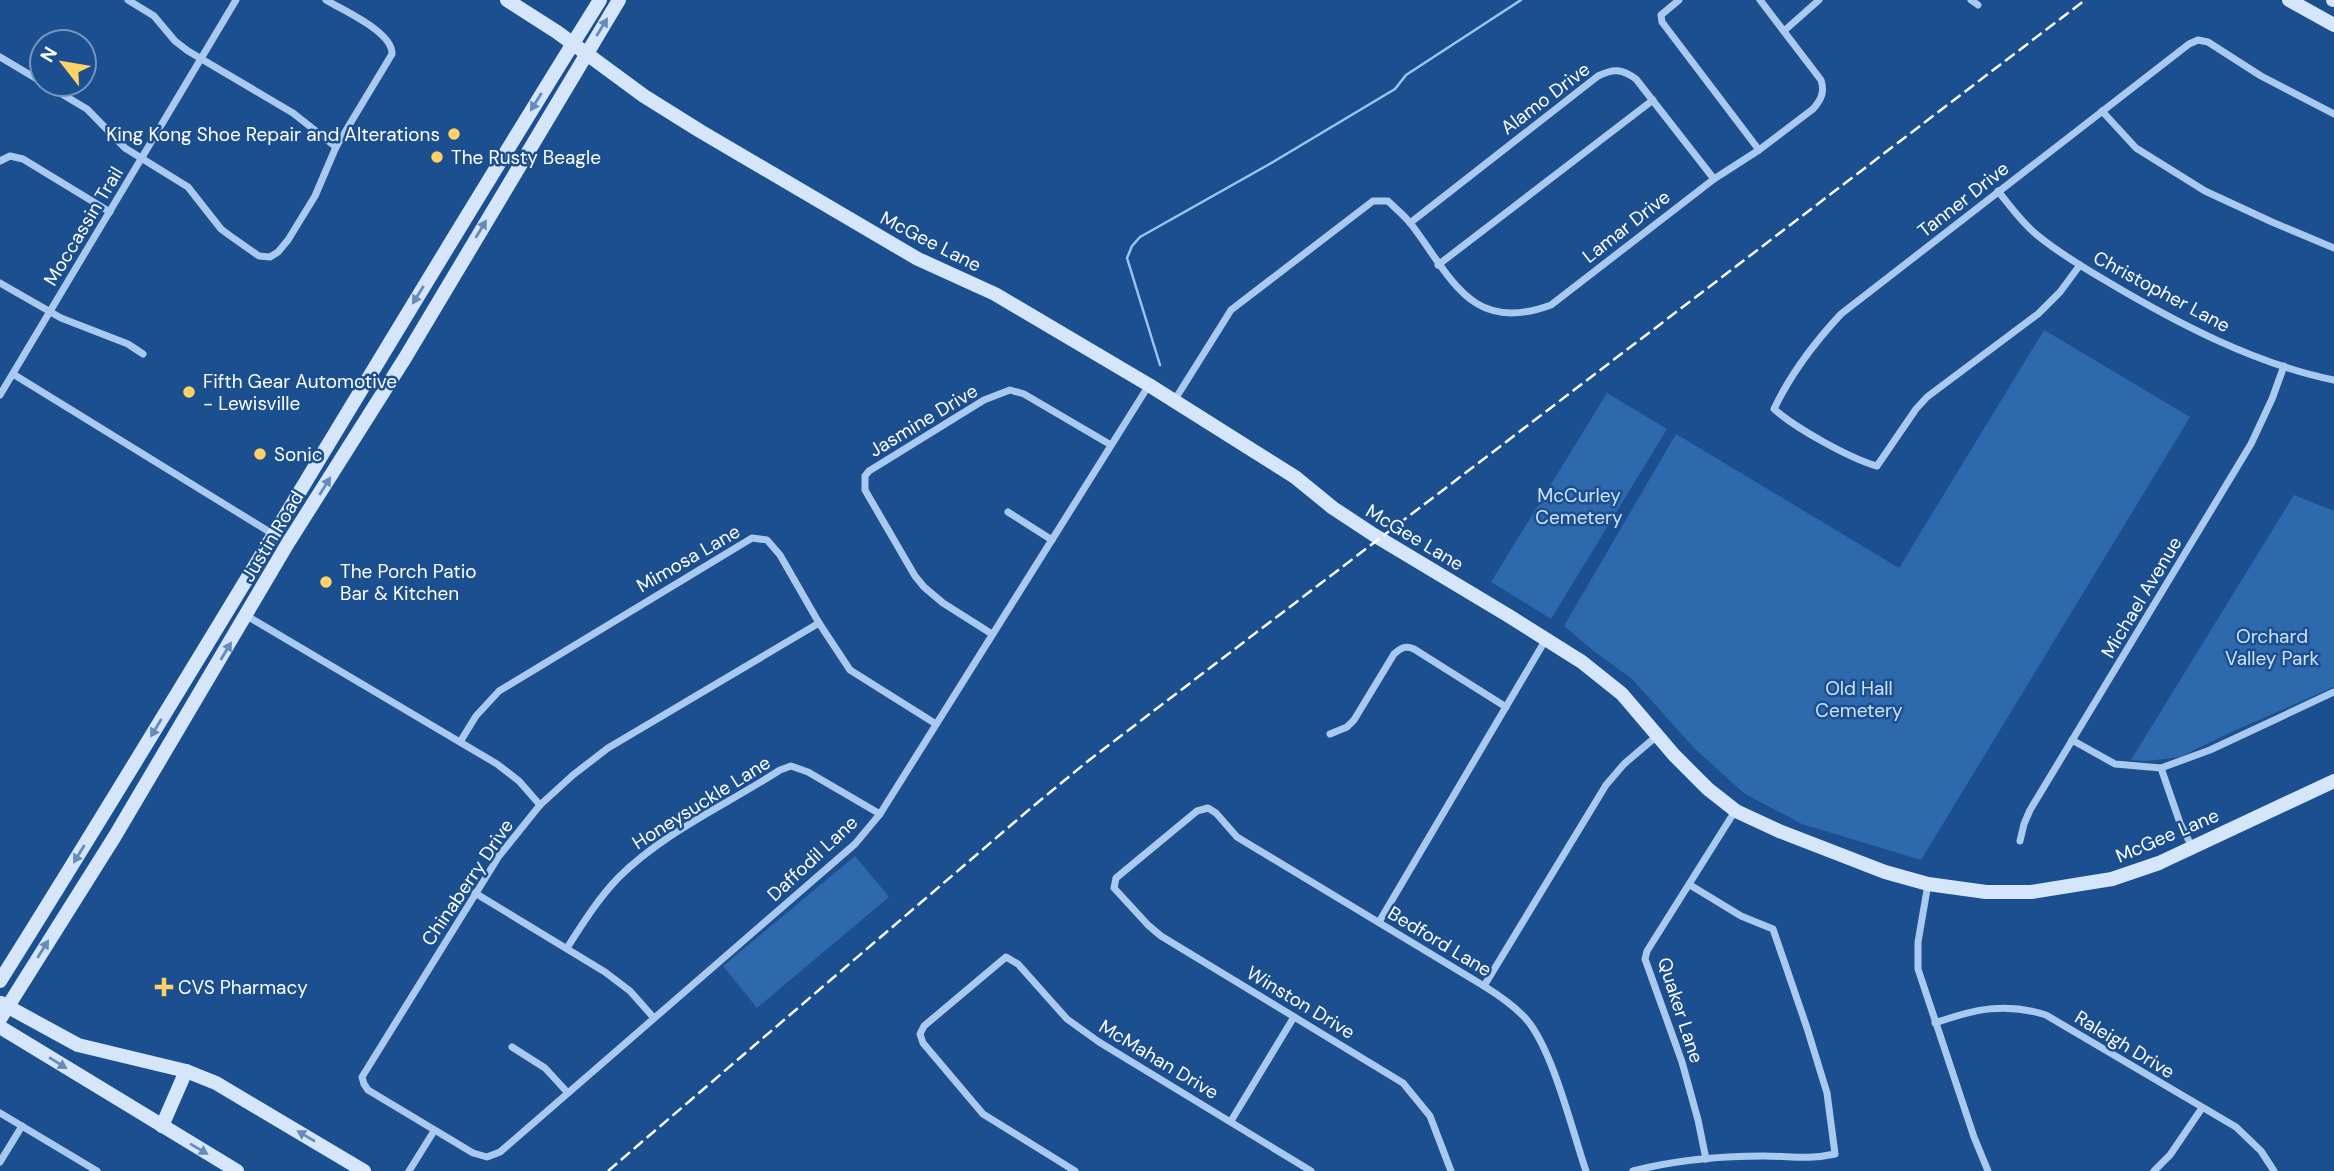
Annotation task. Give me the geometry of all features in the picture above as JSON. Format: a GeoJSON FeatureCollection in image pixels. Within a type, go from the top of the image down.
{"type":"FeatureCollection","features":[{"type":"Feature","properties":{"kind":"main road","name":"McGee Lane"},"geometry":{"type":"LineString","coordinates":[[507,0],[673,114],[899,248],[995,294],[1149,385],[1295,477],[1333,508],[1374,535],[1547,639],[1604,678],[1630,702],[1689,771],[1708,789],[1736,811],[1779,831],[1885,872],[1928,884],[1986,892],[2031,892],[2112,879],[2159,863],[2334,781]]}},
{"type":"Feature","properties":{"kind":"main road","name":"Justin Road"},"geometry":{"type":"LineString","coordinates":[[0,981],[600,0]]}},
{"type":"Feature","properties":{"kind":"main road","name":"Justin Road"},"geometry":{"type":"LineString","coordinates":[[2,1009],[116,833],[288,543],[619,0]]}},
{"type":"Feature","properties":{"kind":"main road"},"geometry":{"type":"LineString","coordinates":[[2289,0],[2313,6],[2334,25]]}},
{"type":"Feature","properties":{"kind":"main road"},"geometry":{"type":"LineString","coordinates":[[431,274],[448,284]]}},
{"type":"Feature","properties":{"kind":"main road"},"geometry":{"type":"LineString","coordinates":[[188,675],[206,685]]}},
{"type":"Feature","properties":{"kind":"main road"},"geometry":{"type":"LineString","coordinates":[[97,825],[116,833]]}},
{"type":"Feature","properties":{"kind":"main road"},"geometry":{"type":"LineString","coordinates":[[2,1009],[78,1045],[186,1071],[216,1083],[364,1171]]}},
{"type":"Feature","properties":{"kind":"main road"},"geometry":{"type":"LineString","coordinates":[[0,1027],[237,1171]]}},
{"type":"Feature","properties":{"kind":"main road"},"geometry":{"type":"LineString","coordinates":[[162,1126],[186,1071]]}},
{"type":"Feature","properties":{"kind":"street"},"geometry":{"type":"LineString","coordinates":[[128,0],[154,16],[175,41],[200,60],[293,113],[337,147]]}},
{"type":"Feature","properties":{"kind":"street","name":"Moccassin Trail"},"geometry":{"type":"LineString","coordinates":[[0,395],[236,0]]}},
{"type":"Feature","properties":{"kind":"street"},"geometry":{"type":"LineString","coordinates":[[68,98],[87,110],[116,140],[188,187],[221,229],[259,256],[270,257],[288,240],[315,197],[337,147],[389,61],[393,47],[381,33],[326,0]]}},
{"type":"Feature","properties":{"kind":"street"},"geometry":{"type":"LineString","coordinates":[[1679,0],[1661,15],[1662,22],[1759,150]]}},
{"type":"Feature","properties":{"kind":"street","name":"Lamar Drive"},"geometry":{"type":"LineString","coordinates":[[1174,401],[1231,310],[1373,201],[1388,201],[1410,223],[1438,265],[1475,303],[1489,309],[1530,312],[1550,305],[1714,179],[1759,150],[1813,109],[1823,94],[1821,80],[1760,0]]}},
{"type":"Feature","properties":{"kind":"street"},"geometry":{"type":"LineString","coordinates":[[1784,31],[1819,0]]}},
{"type":"Feature","properties":{"kind":"street","name":"Tanner Drive"},"geometry":{"type":"LineString","coordinates":[[2080,265],[2060,292],[2038,314],[1927,397],[1878,466],[1863,463],[1786,419],[1774,409],[1782,391],[1821,335],[1841,314],[2189,44],[2198,40],[2208,42],[2260,76],[2334,114]]}},
{"type":"Feature","properties":{"kind":"street"},"geometry":{"type":"LineString","coordinates":[[0,57],[28,74]]}},
{"type":"Feature","properties":{"kind":"street","name":"Alamo Drive"},"geometry":{"type":"LineString","coordinates":[[1410,223],[1598,76],[1612,69],[1625,72],[1636,79],[1714,179]]}},
{"type":"Feature","properties":{"kind":"street"},"geometry":{"type":"LineString","coordinates":[[1438,265],[1653,100]]}},
{"type":"Feature","properties":{"kind":"street"},"geometry":{"type":"LineString","coordinates":[[2102,111],[2136,148],[2205,191],[2334,248]]}},
{"type":"Feature","properties":{"kind":"street"},"geometry":{"type":"LineString","coordinates":[[0,161],[10,156],[23,159],[110,212]]}},
{"type":"Feature","properties":{"kind":"street","name":"Christopher Lane"},"geometry":{"type":"LineString","coordinates":[[1998,191],[2036,235],[2080,265],[2174,319],[2284,366],[2334,380]]}},
{"type":"Feature","properties":{"kind":"street"},"geometry":{"type":"LineString","coordinates":[[0,283],[50,312],[128,344],[143,355]]}},
{"type":"Feature","properties":{"kind":"street","name":"Michael Avenue"},"geometry":{"type":"LineString","coordinates":[[2020,841],[2029,810],[2251,444],[2272,400],[2284,366]]}},
{"type":"Feature","properties":{"kind":"street"},"geometry":{"type":"LineString","coordinates":[[13,374],[288,543]]}},
{"type":"Feature","properties":{"kind":"street","name":"Daffodil Lane"},"geometry":{"type":"LineString","coordinates":[[363,1084],[368,1090],[473,1153],[492,1156],[500,1152],[855,844],[880,814],[1149,385]]}},
{"type":"Feature","properties":{"kind":"street","name":"Jasmine Drive"},"geometry":{"type":"LineString","coordinates":[[992,634],[943,603],[915,576],[865,490],[865,476],[984,400],[1010,390],[1024,394],[1111,445]]}},
{"type":"Feature","properties":{"kind":"street"},"geometry":{"type":"LineString","coordinates":[[1008,512],[1052,540]]}},
{"type":"Feature","properties":{"kind":"street","name":"Mimosa Lane"},"geometry":{"type":"LineString","coordinates":[[460,742],[476,716],[499,691],[752,538],[767,540],[780,555],[850,670],[936,724]]}},
{"type":"Feature","properties":{"kind":"street"},"geometry":{"type":"LineString","coordinates":[[247,616],[497,764],[519,781],[540,805]]}},
{"type":"Feature","properties":{"kind":"street","name":"Chinaberry Drive"},"geometry":{"type":"LineString","coordinates":[[363,1084],[362,1077],[475,893],[499,856],[540,805],[608,748],[819,623]]}},
{"type":"Feature","properties":{"kind":"street"},"geometry":{"type":"LineString","coordinates":[[1379,922],[1547,639]]}},
{"type":"Feature","properties":{"kind":"street"},"geometry":{"type":"LineString","coordinates":[[1330,734],[1347,727],[1354,720],[1394,654],[1405,647],[1414,649],[1506,707]]}},
{"type":"Feature","properties":{"kind":"street"},"geometry":{"type":"LineString","coordinates":[[2072,740],[2115,764],[2161,768],[2210,750],[2334,692]]}},
{"type":"Feature","properties":{"kind":"street"},"geometry":{"type":"LineString","coordinates":[[1485,986],[1606,785],[1624,764],[1658,735]]}},
{"type":"Feature","properties":{"kind":"street","name":"Honeysuckle Lane"},"geometry":{"type":"LineString","coordinates":[[567,948],[604,894],[642,857],[679,831],[780,770],[791,766],[800,768],[880,814]]}},
{"type":"Feature","properties":{"kind":"street"},"geometry":{"type":"LineString","coordinates":[[2161,768],[2180,823],[2192,847]]}},
{"type":"Feature","properties":{"kind":"street","name":"Bedford Lane"},"geometry":{"type":"LineString","coordinates":[[1197,811],[1208,808],[1216,813],[1237,837],[1485,986],[1514,1007],[1535,1032],[1550,1063],[1586,1171]]}},
{"type":"Feature","properties":{"kind":"street","name":"Winston Drive"},"geometry":{"type":"LineString","coordinates":[[1197,811],[1116,878],[1114,888],[1161,936],[1385,1070],[1410,1089],[1430,1115],[1451,1171]]}},
{"type":"Feature","properties":{"kind":"street","name":"Quaker Lane"},"geometry":{"type":"LineString","coordinates":[[1706,1159],[1682,1062],[1646,959],[1647,951],[1736,811]]}},
{"type":"Feature","properties":{"kind":"street"},"geometry":{"type":"LineString","coordinates":[[1928,884],[1917,961],[1920,978],[1988,1171]]}},
{"type":"Feature","properties":{"kind":"street"},"geometry":{"type":"LineString","coordinates":[[1633,1171],[1706,1159],[1765,1156],[1812,1159],[1835,1154],[1827,1093],[1773,929],[1741,916],[1690,885]]}},
{"type":"Feature","properties":{"kind":"street"},"geometry":{"type":"LineString","coordinates":[[475,893],[567,948],[630,991],[654,1018]]}},
{"type":"Feature","properties":{"kind":"street","name":"McMahan Drive"},"geometry":{"type":"LineString","coordinates":[[1075,1171],[984,1114],[923,1043],[920,1034],[924,1027],[1006,957],[1018,964],[1067,1019],[1099,1042],[1311,1171]]}},
{"type":"Feature","properties":{"kind":"street","name":"Raleigh Drive"},"geometry":{"type":"LineString","coordinates":[[1935,1023],[1971,1010],[1992,1008],[2046,1015],[2236,1127],[2249,1138],[2274,1171]]}},
{"type":"Feature","properties":{"kind":"street"},"geometry":{"type":"LineString","coordinates":[[1231,1121],[1294,1017]]}},
{"type":"Feature","properties":{"kind":"street"},"geometry":{"type":"LineString","coordinates":[[512,1047],[545,1068],[568,1093]]}},
{"type":"Feature","properties":{"kind":"street"},"geometry":{"type":"LineString","coordinates":[[2154,1171],[2170,1155],[2202,1108]]}},
{"type":"Feature","properties":{"kind":"street"},"geometry":{"type":"LineString","coordinates":[[0,1113],[97,1171]]}},
{"type":"Feature","properties":{"kind":"street"},"geometry":{"type":"LineString","coordinates":[[0,1162],[22,1126]]}},
{"type":"Feature","properties":{"kind":"street"},"geometry":{"type":"LineString","coordinates":[[409,1171],[434,1131]]}},
{"type":"Feature","properties":{"kind":"green space","name":"Old Hall Cemetery"},"geometry":{"type":"Polygon","coordinates":[[[2044,330],[2190,417],[1921,860],[1802,824],[1745,794],[1695,749],[1632,679],[1564,626],[1676,434],[1899,568],[2044,330]]]}},
{"type":"Feature","properties":{"kind":"green space","name":"McCurley Cemetery"},"geometry":{"type":"Polygon","coordinates":[[[1607,393],[1667,429],[1551,619],[1491,582],[1607,393]]]}},
{"type":"Feature","properties":{"kind":"green space","name":"Orchard Valley Park"},"geometry":{"type":"Polygon","coordinates":[[[2294,495],[2334,511],[2334,687],[2180,757],[2131,760],[2294,495]]]}},
{"type":"Feature","properties":{"kind":"green space"},"geometry":{"type":"Polygon","coordinates":[[[855,856],[889,897],[757,1008],[723,966],[855,856]]]}},
{"type":"Feature","properties":{"kind":"waterway"},"geometry":{"type":"LineString","coordinates":[[1160,365],[1127,258],[1140,237],[1395,89],[1406,75],[1521,0]]}},
{"type":"Feature","properties":{"kind":"railway"},"geometry":{"type":"LineString","coordinates":[[608,1171],[1088,761],[2085,0]]}},
{"type":"Feature","properties":{"kind":"place","name":"King Kong Shoe Repair and Alterations"},"geometry":{"type":"Point","coordinates":[454,134]}},
{"type":"Feature","properties":{"kind":"place","name":"The Rusty Beagle"},"geometry":{"type":"Point","coordinates":[437,157]}},
{"type":"Feature","properties":{"kind":"place","name":"Fifth Gear Automotive - Lewisville"},"geometry":{"type":"Point","coordinates":[189,392]}},
{"type":"Feature","properties":{"kind":"place","name":"Sonic"},"geometry":{"type":"Point","coordinates":[260,454]}},
{"type":"Feature","properties":{"kind":"place","name":"The Porch Patio Bar & Kitchen"},"geometry":{"type":"Point","coordinates":[326,582]}},
{"type":"Feature","properties":{"kind":"place","name":"CVS Pharmacy"},"geometry":{"type":"Point","coordinates":[164,987]}}]}
